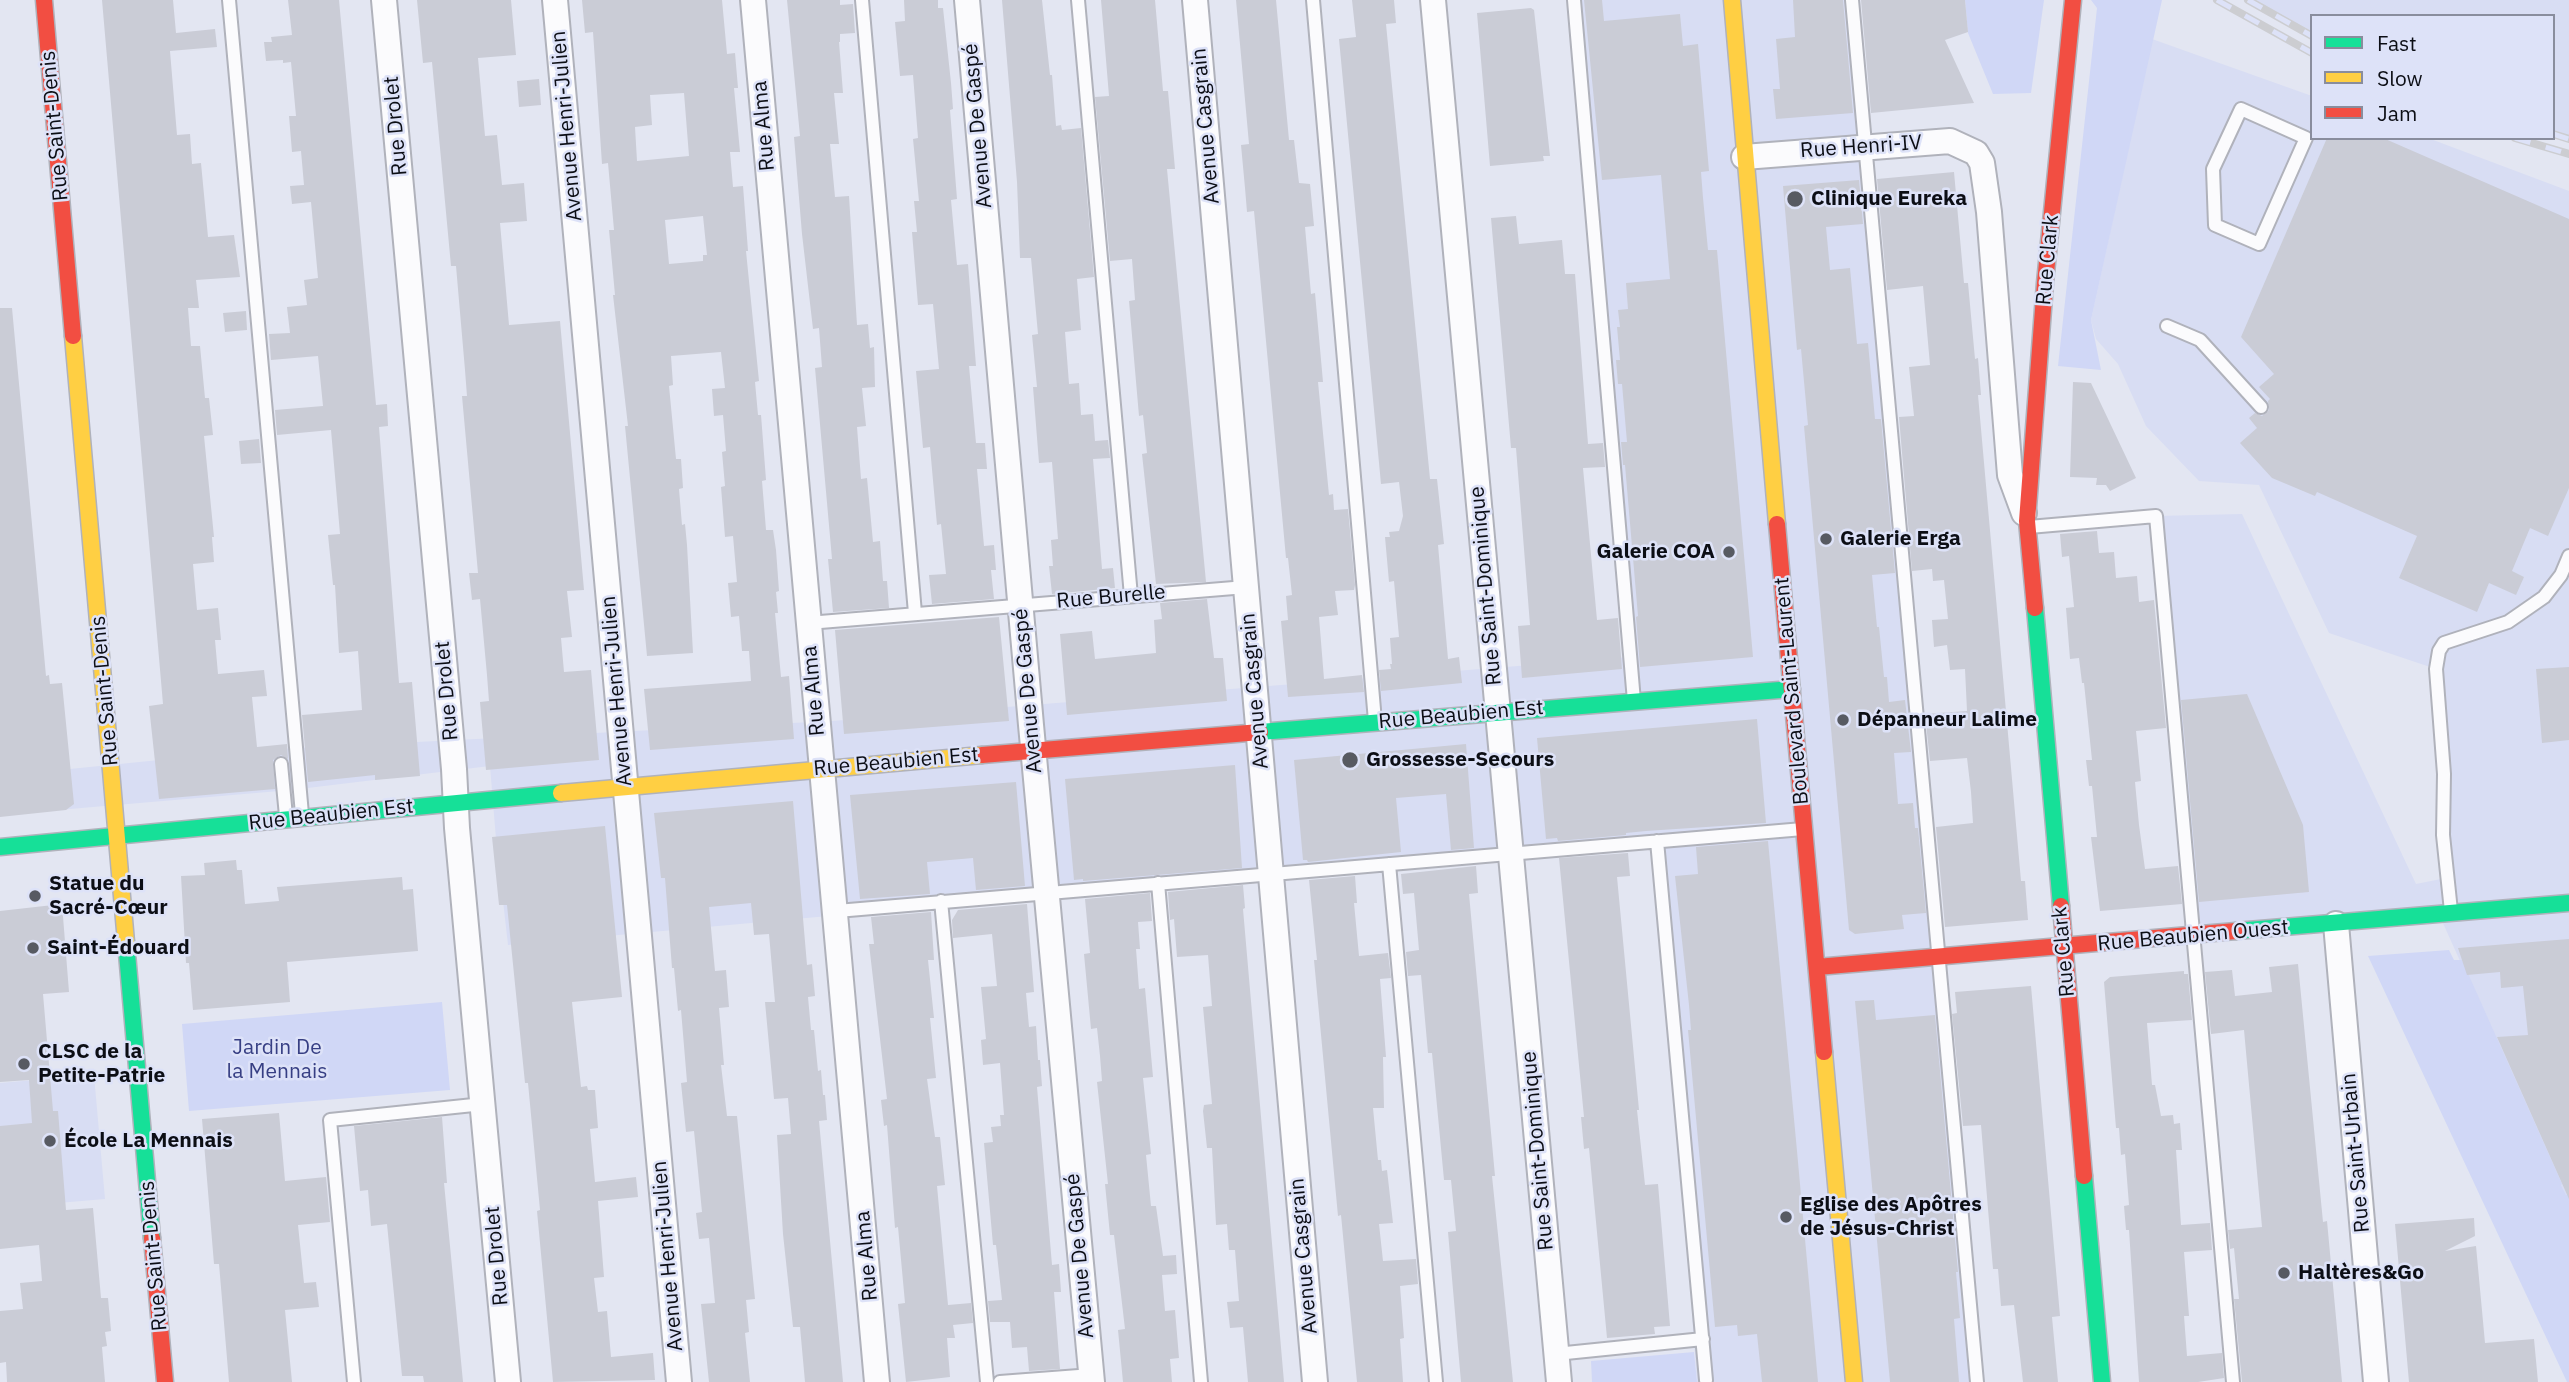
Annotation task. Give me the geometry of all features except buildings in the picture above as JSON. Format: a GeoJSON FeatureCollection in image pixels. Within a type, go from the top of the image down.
{"type":"FeatureCollection","features":[{"type":"Feature","properties":{"kind":"main road","name":"Rue Saint-Denis"},"geometry":{"type":"LineString","coordinates":[[44,0],[165,1382]]}},
{"type":"Feature","properties":{"kind":"main road","name":"Boulevard Saint-Laurent"},"geometry":{"type":"LineString","coordinates":[[1732,0],[1854,1382]]}},
{"type":"Feature","properties":{"kind":"main road","name":"Rue Clark"},"geometry":{"type":"LineString","coordinates":[[2073,0],[2045,283],[2027,524],[2102,1382]]}},
{"type":"Feature","properties":{"kind":"main road","name":"Rue Beaubien Est"},"geometry":{"type":"LineString","coordinates":[[0,847],[822,768],[1792,689]]}},
{"type":"Feature","properties":{"kind":"main road","name":"Rue Beaubien Ouest"},"geometry":{"type":"LineString","coordinates":[[1817,967],[2569,903]]}},
{"type":"Feature","properties":{"kind":"street","name":"Rue Drolet"},"geometry":{"type":"LineString","coordinates":[[384,0],[508,1382]]}},
{"type":"Feature","properties":{"kind":"street","name":"Avenue Henri-Julien"},"geometry":{"type":"LineString","coordinates":[[555,0],[679,1382]]}},
{"type":"Feature","properties":{"kind":"street","name":"Rue Alma"},"geometry":{"type":"LineString","coordinates":[[753,0],[808,623],[837,911],[877,1382]]}},
{"type":"Feature","properties":{"kind":"street","name":"Avenue De Gaspé"},"geometry":{"type":"LineString","coordinates":[[967,0],[1092,1379]]}},
{"type":"Feature","properties":{"kind":"street","name":"Avenue Casgrain"},"geometry":{"type":"LineString","coordinates":[[1195,0],[1315,1382]]}},
{"type":"Feature","properties":{"kind":"street","name":"Rue Saint-Dominique"},"geometry":{"type":"LineString","coordinates":[[1433,0],[1559,1382]]}},
{"type":"Feature","properties":{"kind":"street","name":"Rue Henri-IV"},"geometry":{"type":"LineString","coordinates":[[1744,157],[1950,141],[1976,153]]}},
{"type":"Feature","properties":{"kind":"street","name":"Rue Clark"},"geometry":{"type":"LineString","coordinates":[[1976,153],[1982,163],[1989,212],[2010,475],[2027,524]]}},
{"type":"Feature","properties":{"kind":"street","name":"Rue Saint-Urbain"},"geometry":{"type":"LineString","coordinates":[[2336,924],[2376,1382]]}},
{"type":"Feature","properties":{"kind":"lane"},"geometry":{"type":"LineString","coordinates":[[229,0],[295,819]]}},
{"type":"Feature","properties":{"kind":"lane"},"geometry":{"type":"LineString","coordinates":[[862,0],[915,613]]}},
{"type":"Feature","properties":{"kind":"lane"},"geometry":{"type":"LineString","coordinates":[[1077,0],[1131,596]]}},
{"type":"Feature","properties":{"kind":"lane"},"geometry":{"type":"LineString","coordinates":[[1313,0],[1375,722]]}},
{"type":"Feature","properties":{"kind":"lane"},"geometry":{"type":"LineString","coordinates":[[1574,0],[1634,702]]}},
{"type":"Feature","properties":{"kind":"lane"},"geometry":{"type":"LineString","coordinates":[[1852,0],[1977,1382]]}},
{"type":"Feature","properties":{"kind":"lane"},"geometry":{"type":"LineString","coordinates":[[2241,109],[2306,138],[2259,244],[2215,225],[2213,169],[2241,109]]}},
{"type":"Feature","properties":{"kind":"lane"},"geometry":{"type":"LineString","coordinates":[[2167,326],[2200,340],[2261,407]]}},
{"type":"Feature","properties":{"kind":"lane"},"geometry":{"type":"LineString","coordinates":[[2027,524],[2156,516],[2233,1382]]}},
{"type":"Feature","properties":{"kind":"lane"},"geometry":{"type":"LineString","coordinates":[[2451,914],[2443,835],[2444,774],[2436,668],[2439,651],[2444,643],[2508,622],[2544,597],[2561,575],[2569,555]]}},
{"type":"Feature","properties":{"kind":"lane","name":"Rue Burelle"},"geometry":{"type":"LineString","coordinates":[[808,623],[1246,587]]}},
{"type":"Feature","properties":{"kind":"lane"},"geometry":{"type":"LineString","coordinates":[[281,764],[295,819]]}},
{"type":"Feature","properties":{"kind":"lane"},"geometry":{"type":"LineString","coordinates":[[837,911],[1805,829]]}},
{"type":"Feature","properties":{"kind":"lane"},"geometry":{"type":"LineString","coordinates":[[1657,841],[1706,1380]]}},
{"type":"Feature","properties":{"kind":"lane"},"geometry":{"type":"LineString","coordinates":[[1389,864],[1436,1382]]}},
{"type":"Feature","properties":{"kind":"lane"},"geometry":{"type":"LineString","coordinates":[[1158,883],[1200,1382]]}},
{"type":"Feature","properties":{"kind":"lane"},"geometry":{"type":"LineString","coordinates":[[941,901],[987,1382]]}},
{"type":"Feature","properties":{"kind":"lane"},"geometry":{"type":"LineString","coordinates":[[354,1382],[330,1121],[483,1104]]}},
{"type":"Feature","properties":{"kind":"lane"},"geometry":{"type":"LineString","coordinates":[[1556,1354],[1703,1339]]}},
{"type":"Feature","properties":{"kind":"lane"},"geometry":{"type":"LineString","coordinates":[[1000,1382],[1092,1379]]}},
{"type":"Feature","properties":{"kind":"shaded area"},"geometry":{"type":"Polygon","coordinates":[[[1574,0],[1848,0],[1977,1382],[1697,1382],[1657,841],[508,945],[490,766],[291,790],[0,815],[0,776],[259,750],[832,721],[1630,657],[1574,0]]]}},
{"type":"Feature","properties":{"kind":"shaded area"},"geometry":{"type":"Polygon","coordinates":[[[2248,0],[2569,0],[2569,139],[2555,135],[2555,14],[2310,14],[2310,35],[2248,0]]]}},
{"type":"Feature","properties":{"kind":"shaded area"},"geometry":{"type":"Polygon","coordinates":[[[2152,39],[2310,95],[2310,140],[2433,140],[2569,191],[2569,1195],[2566,1196],[2442,921],[2193,936],[2156,516],[2242,514],[2416,884],[2441,879],[2443,835],[2436,669],[2329,633],[2259,485],[2199,481],[2146,426],[2118,364],[2096,339],[2091,320],[2152,39]]]}},
{"type":"Feature","properties":{"kind":"shaded area","name":"École La Mennais"},"geometry":{"type":"Polygon","coordinates":[[[94,1075],[105,1199],[0,1208],[0,1083],[94,1075]]]}},
{"type":"Feature","properties":{"kind":"green space"},"geometry":{"type":"Polygon","coordinates":[[[1965,0],[2044,0],[2031,93],[1993,94],[1968,33],[1965,0]]]}},
{"type":"Feature","properties":{"kind":"green space"},"geometry":{"type":"Polygon","coordinates":[[[2091,0],[2162,0],[2091,320],[2101,370],[2058,366],[2097,8],[2091,0]]]}},
{"type":"Feature","properties":{"kind":"green space"},"geometry":{"type":"Polygon","coordinates":[[[2449,950],[2454,960],[2462,960],[2561,1185],[2566,1195],[2569,1195],[2569,1382],[2368,956],[2449,950]]]}},
{"type":"Feature","properties":{"kind":"green space","name":"Jardin De la Mennais"},"geometry":{"type":"Polygon","coordinates":[[[442,1002],[450,1090],[189,1111],[182,1024],[442,1002]]]}},
{"type":"Feature","properties":{"kind":"green space"},"geometry":{"type":"Polygon","coordinates":[[[1694,1352],[1697,1382],[1592,1382],[1591,1361],[1694,1352]]]}},
{"type":"Feature","properties":{"kind":"railway"},"geometry":{"type":"LineString","coordinates":[[2217,0],[2310,52]]}},
{"type":"Feature","properties":{"kind":"railway"},"geometry":{"type":"LineString","coordinates":[[2248,0],[2310,35]]}},
{"type":"Feature","properties":{"kind":"railway"},"geometry":{"type":"LineString","coordinates":[[2555,135],[2569,139]]}},
{"type":"Feature","properties":{"kind":"railway"},"geometry":{"type":"LineString","coordinates":[[2522,140],[2569,154]]}},
{"type":"Feature","properties":{"kind":"traffic: fast"},"geometry":{"type":"LineString","coordinates":[[2035,608],[2061,906]]}},
{"type":"Feature","properties":{"kind":"traffic: fast"},"geometry":{"type":"LineString","coordinates":[[1260,732],[1792,689]]}},
{"type":"Feature","properties":{"kind":"traffic: fast"},"geometry":{"type":"LineString","coordinates":[[0,847],[561,793]]}},
{"type":"Feature","properties":{"kind":"traffic: fast"},"geometry":{"type":"LineString","coordinates":[[2236,931],[2569,903]]}},
{"type":"Feature","properties":{"kind":"traffic: fast"},"geometry":{"type":"LineString","coordinates":[[126,942],[152,1238]]}},
{"type":"Feature","properties":{"kind":"traffic: fast"},"geometry":{"type":"LineString","coordinates":[[2084,1176],[2102,1382]]}},
{"type":"Feature","properties":{"kind":"traffic: slow"},"geometry":{"type":"LineString","coordinates":[[1732,0],[1777,524]]}},
{"type":"Feature","properties":{"kind":"traffic: slow"},"geometry":{"type":"LineString","coordinates":[[73,336],[126,942]]}},
{"type":"Feature","properties":{"kind":"traffic: slow"},"geometry":{"type":"LineString","coordinates":[[561,793],[982,755]]}},
{"type":"Feature","properties":{"kind":"traffic: slow"},"geometry":{"type":"LineString","coordinates":[[1824,1052],[1854,1382]]}},
{"type":"Feature","properties":{"kind":"traffic: jam"},"geometry":{"type":"LineString","coordinates":[[44,0],[73,336]]}},
{"type":"Feature","properties":{"kind":"traffic: jam"},"geometry":{"type":"LineString","coordinates":[[2035,608],[2027,521],[2045,283],[2073,0]]}},
{"type":"Feature","properties":{"kind":"traffic: jam"},"geometry":{"type":"LineString","coordinates":[[1777,524],[1824,1052]]}},
{"type":"Feature","properties":{"kind":"traffic: jam"},"geometry":{"type":"LineString","coordinates":[[982,755],[1260,732]]}},
{"type":"Feature","properties":{"kind":"traffic: jam"},"geometry":{"type":"LineString","coordinates":[[2061,906],[2084,1176]]}},
{"type":"Feature","properties":{"kind":"traffic: jam"},"geometry":{"type":"LineString","coordinates":[[1817,967],[2236,931]]}},
{"type":"Feature","properties":{"kind":"traffic: jam"},"geometry":{"type":"LineString","coordinates":[[152,1238],[165,1382]]}},
{"type":"Feature","properties":{"kind":"place","name":"Clinique Eureka"},"geometry":{"type":"Point","coordinates":[1795,199]}},
{"type":"Feature","properties":{"kind":"place","name":"Galerie Erga"},"geometry":{"type":"Point","coordinates":[1826,539]}},
{"type":"Feature","properties":{"kind":"place","name":"Galerie COA"},"geometry":{"type":"Point","coordinates":[1729,552]}},
{"type":"Feature","properties":{"kind":"place","name":"Dépanneur Lalime"},"geometry":{"type":"Point","coordinates":[1843,720]}},
{"type":"Feature","properties":{"kind":"place","name":"Grossesse-Secours"},"geometry":{"type":"Point","coordinates":[1350,760]}},
{"type":"Feature","properties":{"kind":"place","name":"Statue du Sacré-Cœur"},"geometry":{"type":"Point","coordinates":[35,896]}},
{"type":"Feature","properties":{"kind":"place","name":"Saint-Édouard"},"geometry":{"type":"Point","coordinates":[33,948]}},
{"type":"Feature","properties":{"kind":"place","name":"CLSC de la Petite-Patrie"},"geometry":{"type":"Point","coordinates":[24,1064]}},
{"type":"Feature","properties":{"kind":"place","name":"École La Mennais"},"geometry":{"type":"Point","coordinates":[50,1141]}},
{"type":"Feature","properties":{"kind":"place","name":"Eglise des Apôtres de Jésus-Christ"},"geometry":{"type":"Point","coordinates":[1786,1217]}},
{"type":"Feature","properties":{"kind":"place","name":"Haltères&Go"},"geometry":{"type":"Point","coordinates":[2284,1273]}}]}
